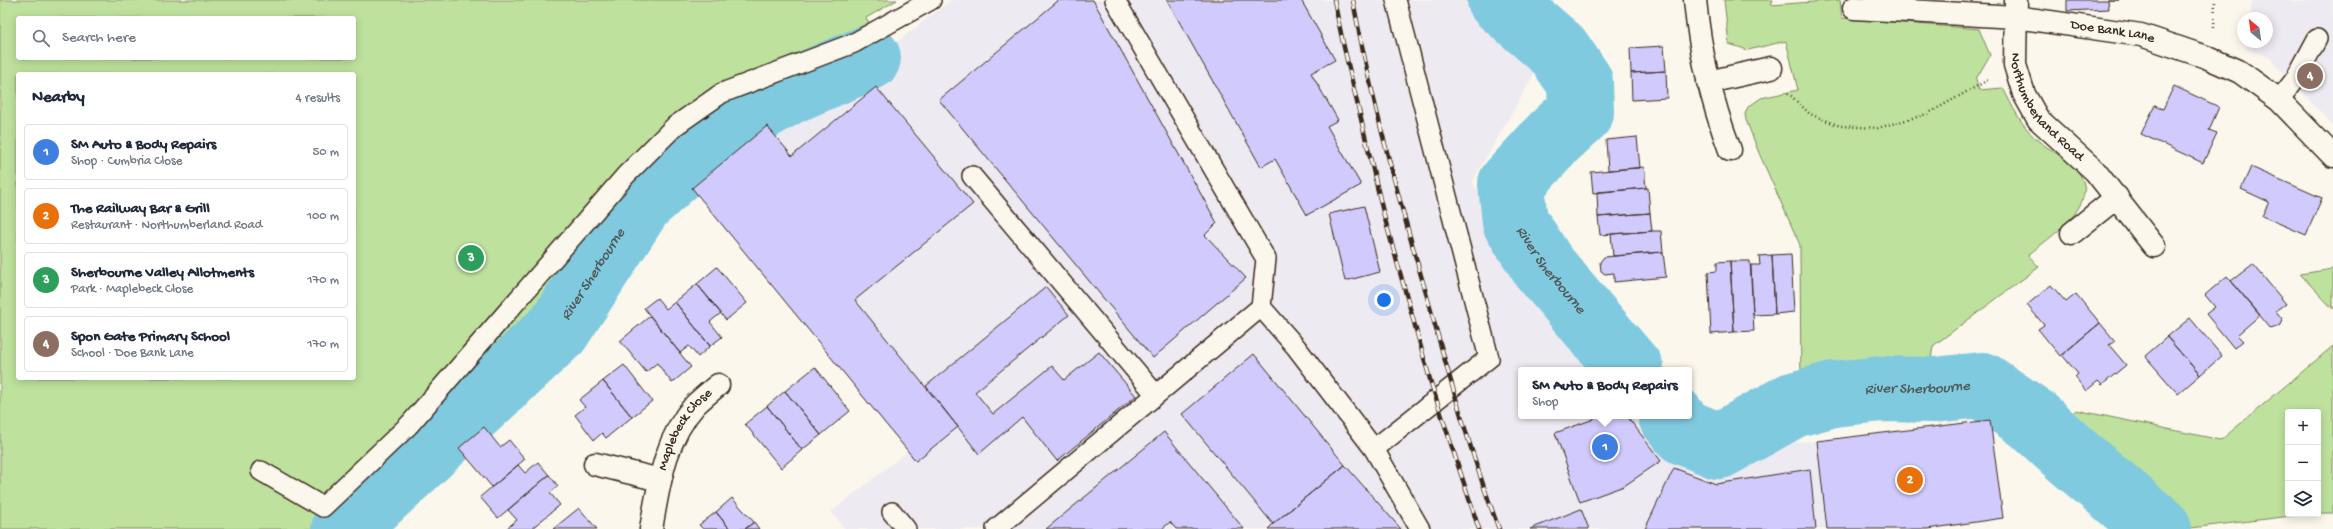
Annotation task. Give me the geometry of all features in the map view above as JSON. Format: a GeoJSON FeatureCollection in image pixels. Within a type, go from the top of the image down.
{"type":"FeatureCollection","features":[{"type":"Feature","properties":{"kind":"street"},"geometry":{"type":"LineString","coordinates":[[1695,0],[1699,42],[1708,82],[1730,150]]}},
{"type":"Feature","properties":{"kind":"street","name":"Doe Bank Lane"},"geometry":{"type":"LineString","coordinates":[[1854,8],[2016,8],[2141,35],[2206,57],[2240,72],[2279,100],[2333,156]]}},
{"type":"Feature","properties":{"kind":"street","name":"Northumberland Road"},"geometry":{"type":"LineString","coordinates":[[2016,8],[2015,65],[2024,94],[2038,119],[2095,171],[2117,197],[2154,246]]}},
{"type":"Feature","properties":{"kind":"street"},"geometry":{"type":"LineString","coordinates":[[1708,82],[1771,68]]}},
{"type":"Feature","properties":{"kind":"street"},"geometry":{"type":"LineString","coordinates":[[2072,233],[2117,197]]}},
{"type":"Feature","properties":{"kind":"street","name":"Maplebeck Close"},"geometry":{"type":"LineString","coordinates":[[651,529],[663,465],[675,433],[695,405],[718,385]]}},
{"type":"Feature","properties":{"kind":"street","name":"Maplebeck Close"},"geometry":{"type":"LineString","coordinates":[[595,464],[660,480]]}},
{"type":"Feature","properties":{"kind":"lane"},"geometry":{"type":"LineString","coordinates":[[261,471],[323,507],[409,425],[626,175],[675,126],[722,93],[854,43],[931,0]]}},
{"type":"Feature","properties":{"kind":"lane"},"geometry":{"type":"LineString","coordinates":[[996,529],[1261,307],[1266,259],[1115,0]]}},
{"type":"Feature","properties":{"kind":"lane"},"geometry":{"type":"LineString","coordinates":[[1374,449],[1489,358],[1396,0]]}},
{"type":"Feature","properties":{"kind":"lane"},"geometry":{"type":"LineString","coordinates":[[2279,100],[2296,78],[2317,39]]}},
{"type":"Feature","properties":{"kind":"lane"},"geometry":{"type":"LineString","coordinates":[[972,176],[1156,395]]}},
{"type":"Feature","properties":{"kind":"lane"},"geometry":{"type":"LineString","coordinates":[[1261,307],[1296,347],[1374,449],[1420,529]]}},
{"type":"Feature","properties":{"kind":"lane"},"geometry":{"type":"LineString","coordinates":[[892,512],[906,529]]}},
{"type":"Feature","properties":{"kind":"path"},"geometry":{"type":"LineString","coordinates":[[1771,68],[1788,93],[1810,114],[1840,126],[1878,128],[1927,114],[2015,65]]}},
{"type":"Feature","properties":{"kind":"shaded area"},"geometry":{"type":"Polygon","coordinates":[[[951,0],[1467,0],[1540,64],[1472,182],[1600,367],[1518,367],[1518,419],[1636,419],[1658,451],[1817,441],[1827,529],[845,529],[831,512],[908,451],[692,188],[680,177],[748,119],[869,64],[951,0]]]}},
{"type":"Feature","properties":{"kind":"shaded area"},"geometry":{"type":"Polygon","coordinates":[[[2252,0],[2333,0],[2333,126],[2270,58],[2246,48],[2273,48],[2273,12],[2251,12],[2252,0]]]}},
{"type":"Feature","properties":{"kind":"green space"},"geometry":{"type":"Polygon","coordinates":[[[0,0],[897,0],[866,18],[881,40],[767,94],[699,135],[630,196],[548,320],[487,375],[328,529],[0,529],[0,0]]]}},
{"type":"Feature","properties":{"kind":"green space"},"geometry":{"type":"Polygon","coordinates":[[[1724,0],[1773,0],[1771,5],[1840,0],[1842,18],[1979,29],[1990,55],[1976,79],[1979,90],[2003,88],[2017,115],[2031,134],[2041,143],[2070,163],[2079,173],[2084,185],[2083,197],[2078,209],[2070,220],[2048,240],[2028,255],[2039,267],[1933,346],[1928,381],[1869,379],[1801,393],[1800,245],[1759,153],[1745,114],[1748,107],[1761,98],[1798,90],[1786,41],[1748,50],[1729,44],[1724,0]]]}},
{"type":"Feature","properties":{"kind":"green space"},"geometry":{"type":"Polygon","coordinates":[[[2333,269],[2333,309],[2300,274],[2333,269]]]}},
{"type":"Feature","properties":{"kind":"green space"},"geometry":{"type":"Polygon","coordinates":[[[2333,346],[2333,513],[2321,513],[2321,409],[2285,409],[2285,517],[2191,528],[2060,425],[2076,410],[2221,440],[2333,346]]]}},
{"type":"Feature","properties":{"kind":"building"},"geometry":{"type":"Polygon","coordinates":[[[1059,0],[1093,0],[1217,223],[1205,235],[1246,278],[1153,358],[939,100],[1059,0]]]}},
{"type":"Feature","properties":{"kind":"building"},"geometry":{"type":"Polygon","coordinates":[[[1167,0],[1301,0],[1335,60],[1311,73],[1338,120],[1327,126],[1361,185],[1307,215],[1275,159],[1261,167],[1167,0]]]}},
{"type":"Feature","properties":{"kind":"building"},"geometry":{"type":"Polygon","coordinates":[[[2067,0],[2108,0],[2109,9],[2067,11],[2067,0]]]}},
{"type":"Feature","properties":{"kind":"building"},"geometry":{"type":"Polygon","coordinates":[[[1664,46],[1666,71],[1631,73],[1630,48],[1664,46]]]}},
{"type":"Feature","properties":{"kind":"building"},"geometry":{"type":"Polygon","coordinates":[[[1666,71],[1667,98],[1632,100],[1631,73],[1666,71]]]}},
{"type":"Feature","properties":{"kind":"building"},"geometry":{"type":"Polygon","coordinates":[[[2174,86],[2219,107],[2209,130],[2217,133],[2203,163],[2141,134],[2155,105],[2163,109],[2174,86]]]}},
{"type":"Feature","properties":{"kind":"building"},"geometry":{"type":"Polygon","coordinates":[[[876,87],[973,204],[855,300],[958,427],[916,461],[692,188],[767,126],[792,156],[876,87]]]}},
{"type":"Feature","properties":{"kind":"building"},"geometry":{"type":"Polygon","coordinates":[[[1637,137],[1640,168],[1608,170],[1606,140],[1637,137]]]}},
{"type":"Feature","properties":{"kind":"building"},"geometry":{"type":"Polygon","coordinates":[[[1644,167],[1646,188],[1593,193],[1591,172],[1644,167]]]}},
{"type":"Feature","properties":{"kind":"building"},"geometry":{"type":"Polygon","coordinates":[[[2251,167],[2322,198],[2306,235],[2262,216],[2269,202],[2241,189],[2251,167]]]}},
{"type":"Feature","properties":{"kind":"building"},"geometry":{"type":"Polygon","coordinates":[[[1648,188],[1650,213],[1598,217],[1597,192],[1648,188]]]}},
{"type":"Feature","properties":{"kind":"building"},"geometry":{"type":"Polygon","coordinates":[[[1364,206],[1380,272],[1345,281],[1329,214],[1364,206]]]}},
{"type":"Feature","properties":{"kind":"building"},"geometry":{"type":"Polygon","coordinates":[[[1650,213],[1652,231],[1600,235],[1598,217],[1650,213]]]}},
{"type":"Feature","properties":{"kind":"building"},"geometry":{"type":"Polygon","coordinates":[[[1661,231],[1663,252],[1613,256],[1611,234],[1661,231]]]}},
{"type":"Feature","properties":{"kind":"building"},"geometry":{"type":"Polygon","coordinates":[[[1663,252],[1666,277],[1614,282],[1614,273],[1605,274],[1601,271],[1600,262],[1604,257],[1663,252]]]}},
{"type":"Feature","properties":{"kind":"building"},"geometry":{"type":"Polygon","coordinates":[[[1791,254],[1794,312],[1775,314],[1772,255],[1791,254]]]}},
{"type":"Feature","properties":{"kind":"building"},"geometry":{"type":"Polygon","coordinates":[[[1772,255],[1775,314],[1753,315],[1751,265],[1760,265],[1759,256],[1772,255]]]}},
{"type":"Feature","properties":{"kind":"building"},"geometry":{"type":"Polygon","coordinates":[[[1730,261],[1734,332],[1711,334],[1708,272],[1717,271],[1717,262],[1730,261]]]}},
{"type":"Feature","properties":{"kind":"building"},"geometry":{"type":"Polygon","coordinates":[[[1730,261],[1750,261],[1754,331],[1734,332],[1730,261]]]}},
{"type":"Feature","properties":{"kind":"building"},"geometry":{"type":"Polygon","coordinates":[[[2253,264],[2286,304],[2276,311],[2282,319],[2280,325],[2271,329],[2231,281],[2253,264]]]}},
{"type":"Feature","properties":{"kind":"building"},"geometry":{"type":"Polygon","coordinates":[[[717,267],[747,303],[726,320],[697,284],[717,267]]]}},
{"type":"Feature","properties":{"kind":"building"},"geometry":{"type":"Polygon","coordinates":[[[2227,276],[2260,315],[2237,335],[2243,341],[2234,348],[2206,314],[2215,307],[2205,295],[2227,276]]]}},
{"type":"Feature","properties":{"kind":"building"},"geometry":{"type":"Polygon","coordinates":[[[697,284],[721,313],[710,322],[722,337],[710,346],[675,302],[697,284]]]}},
{"type":"Feature","properties":{"kind":"building"},"geometry":{"type":"Polygon","coordinates":[[[2051,285],[2066,302],[2076,294],[2100,323],[2060,356],[2038,329],[2044,325],[2027,305],[2051,285]]]}},
{"type":"Feature","properties":{"kind":"building"},"geometry":{"type":"Polygon","coordinates":[[[1046,287],[1069,315],[975,392],[993,414],[1052,366],[1064,380],[1099,352],[1136,396],[1057,461],[1022,417],[979,454],[926,386],[1046,287]]]}},
{"type":"Feature","properties":{"kind":"building"},"geometry":{"type":"Polygon","coordinates":[[[657,298],[666,309],[675,302],[710,346],[698,357],[689,346],[680,353],[644,308],[657,298]]]}},
{"type":"Feature","properties":{"kind":"building"},"geometry":{"type":"Polygon","coordinates":[[[650,316],[691,367],[672,383],[657,363],[646,372],[620,341],[650,316]]]}},
{"type":"Feature","properties":{"kind":"building"},"geometry":{"type":"Polygon","coordinates":[[[2190,318],[2222,356],[2200,375],[2167,337],[2190,318]]]}},
{"type":"Feature","properties":{"kind":"building"},"geometry":{"type":"Polygon","coordinates":[[[2100,323],[2115,341],[2109,345],[2126,365],[2102,385],[2098,381],[2086,391],[2075,377],[2078,374],[2062,355],[2100,323]]]}},
{"type":"Feature","properties":{"kind":"building"},"geometry":{"type":"Polygon","coordinates":[[[2167,337],[2200,375],[2178,394],[2145,356],[2167,337]]]}},
{"type":"Feature","properties":{"kind":"building"},"geometry":{"type":"Polygon","coordinates":[[[1254,354],[1345,465],[1273,524],[1182,414],[1254,354]]]}},
{"type":"Feature","properties":{"kind":"building"},"geometry":{"type":"Polygon","coordinates":[[[624,365],[652,401],[632,417],[603,381],[624,365]]]}},
{"type":"Feature","properties":{"kind":"building"},"geometry":{"type":"Polygon","coordinates":[[[815,367],[850,411],[821,435],[785,391],[815,367]]]}},
{"type":"Feature","properties":{"kind":"building"},"geometry":{"type":"Polygon","coordinates":[[[603,381],[632,417],[606,438],[602,433],[594,440],[575,415],[585,407],[579,400],[603,381]]]}},
{"type":"Feature","properties":{"kind":"building"},"geometry":{"type":"Polygon","coordinates":[[[785,391],[821,435],[802,450],[767,406],[785,391]]]}},
{"type":"Feature","properties":{"kind":"building"},"geometry":{"type":"Polygon","coordinates":[[[767,406],[802,450],[781,468],[745,424],[767,406]]]}},
{"type":"Feature","properties":{"kind":"building"},"geometry":{"type":"Polygon","coordinates":[[[1594,419],[1629,419],[1661,461],[1624,486],[1580,502],[1555,433],[1594,419]]]}},
{"type":"Feature","properties":{"kind":"building"},"geometry":{"type":"Polygon","coordinates":[[[1990,420],[2003,518],[1927,529],[1827,529],[1817,441],[1990,420]]]}},
{"type":"Feature","properties":{"kind":"building"},"geometry":{"type":"Polygon","coordinates":[[[484,427],[500,447],[509,440],[525,459],[492,487],[459,448],[484,427]]]}},
{"type":"Feature","properties":{"kind":"building"},"geometry":{"type":"Polygon","coordinates":[[[1164,432],[1244,529],[1176,529],[1170,522],[1162,529],[1046,529],[1164,432]]]}},
{"type":"Feature","properties":{"kind":"building"},"geometry":{"type":"Polygon","coordinates":[[[538,462],[549,475],[498,518],[480,497],[518,465],[525,473],[538,462]]]}},
{"type":"Feature","properties":{"kind":"building"},"geometry":{"type":"Polygon","coordinates":[[[1345,465],[1401,529],[1268,529],[1273,524],[1345,465]]]}},
{"type":"Feature","properties":{"kind":"building"},"geometry":{"type":"Polygon","coordinates":[[[1674,468],[1716,484],[1810,469],[1816,529],[1645,529],[1674,468]]]}},
{"type":"Feature","properties":{"kind":"building"},"geometry":{"type":"Polygon","coordinates":[[[549,475],[558,486],[550,493],[560,505],[531,529],[506,529],[517,520],[508,510],[549,475]]]}},
{"type":"Feature","properties":{"kind":"building"},"geometry":{"type":"Polygon","coordinates":[[[732,498],[754,522],[745,529],[730,529],[716,512],[732,498]]]}},
{"type":"Feature","properties":{"kind":"building"},"geometry":{"type":"Polygon","coordinates":[[[579,508],[597,529],[553,529],[579,508]]]}},
{"type":"Feature","properties":{"kind":"building"},"geometry":{"type":"Polygon","coordinates":[[[1581,509],[1589,529],[1530,529],[1581,509]]]}},
{"type":"Feature","properties":{"kind":"building"},"geometry":{"type":"Polygon","coordinates":[[[716,512],[730,529],[703,529],[699,525],[716,512]]]}},
{"type":"Feature","properties":{"kind":"building"},"geometry":{"type":"Polygon","coordinates":[[[754,522],[759,529],[745,529],[754,522]]]}},
{"type":"Feature","properties":{"kind":"waterway","name":"River Sherbourne"},"geometry":{"type":"LineString","coordinates":[[1500,0],[1558,50],[1580,82],[1581,112],[1554,137],[1511,184],[1515,222],[1543,266],[1628,367]]}},
{"type":"Feature","properties":{"kind":"waterway","name":"River Sherbourne"},"geometry":{"type":"LineString","coordinates":[[344,529],[558,330],[640,203],[718,132],[788,92],[868,58]]}},
{"type":"Feature","properties":{"kind":"waterway","name":"River Sherbourne"},"geometry":{"type":"LineString","coordinates":[[1673,419],[1684,432],[1719,446],[1793,405],[1833,394],[1882,389],[1934,390],[1982,385],[2032,419],[2071,455],[2159,529]]}},
{"type":"Feature","properties":{"kind":"railway"},"geometry":{"type":"LineString","coordinates":[[1334,0],[1383,212],[1431,383],[1479,529]]}},
{"type":"Feature","properties":{"kind":"railway"},"geometry":{"type":"LineString","coordinates":[[1353,0],[1368,74],[1405,220],[1460,412],[1478,471],[1499,529]]}},
{"type":"Feature","properties":{"kind":"place","name":"Spon Gate Primary School"},"geometry":{"type":"Point","coordinates":[2310,76]}},
{"type":"Feature","properties":{"kind":"place","name":"Sherbourne Valley Allotments"},"geometry":{"type":"Point","coordinates":[471,258]}},
{"type":"Feature","properties":{"kind":"place","name":"SM Auto & Body Repairs"},"geometry":{"type":"Point","coordinates":[1605,447]}},
{"type":"Feature","properties":{"kind":"place","name":"The Railway Bar & Grill"},"geometry":{"type":"Point","coordinates":[1910,480]}}]}
